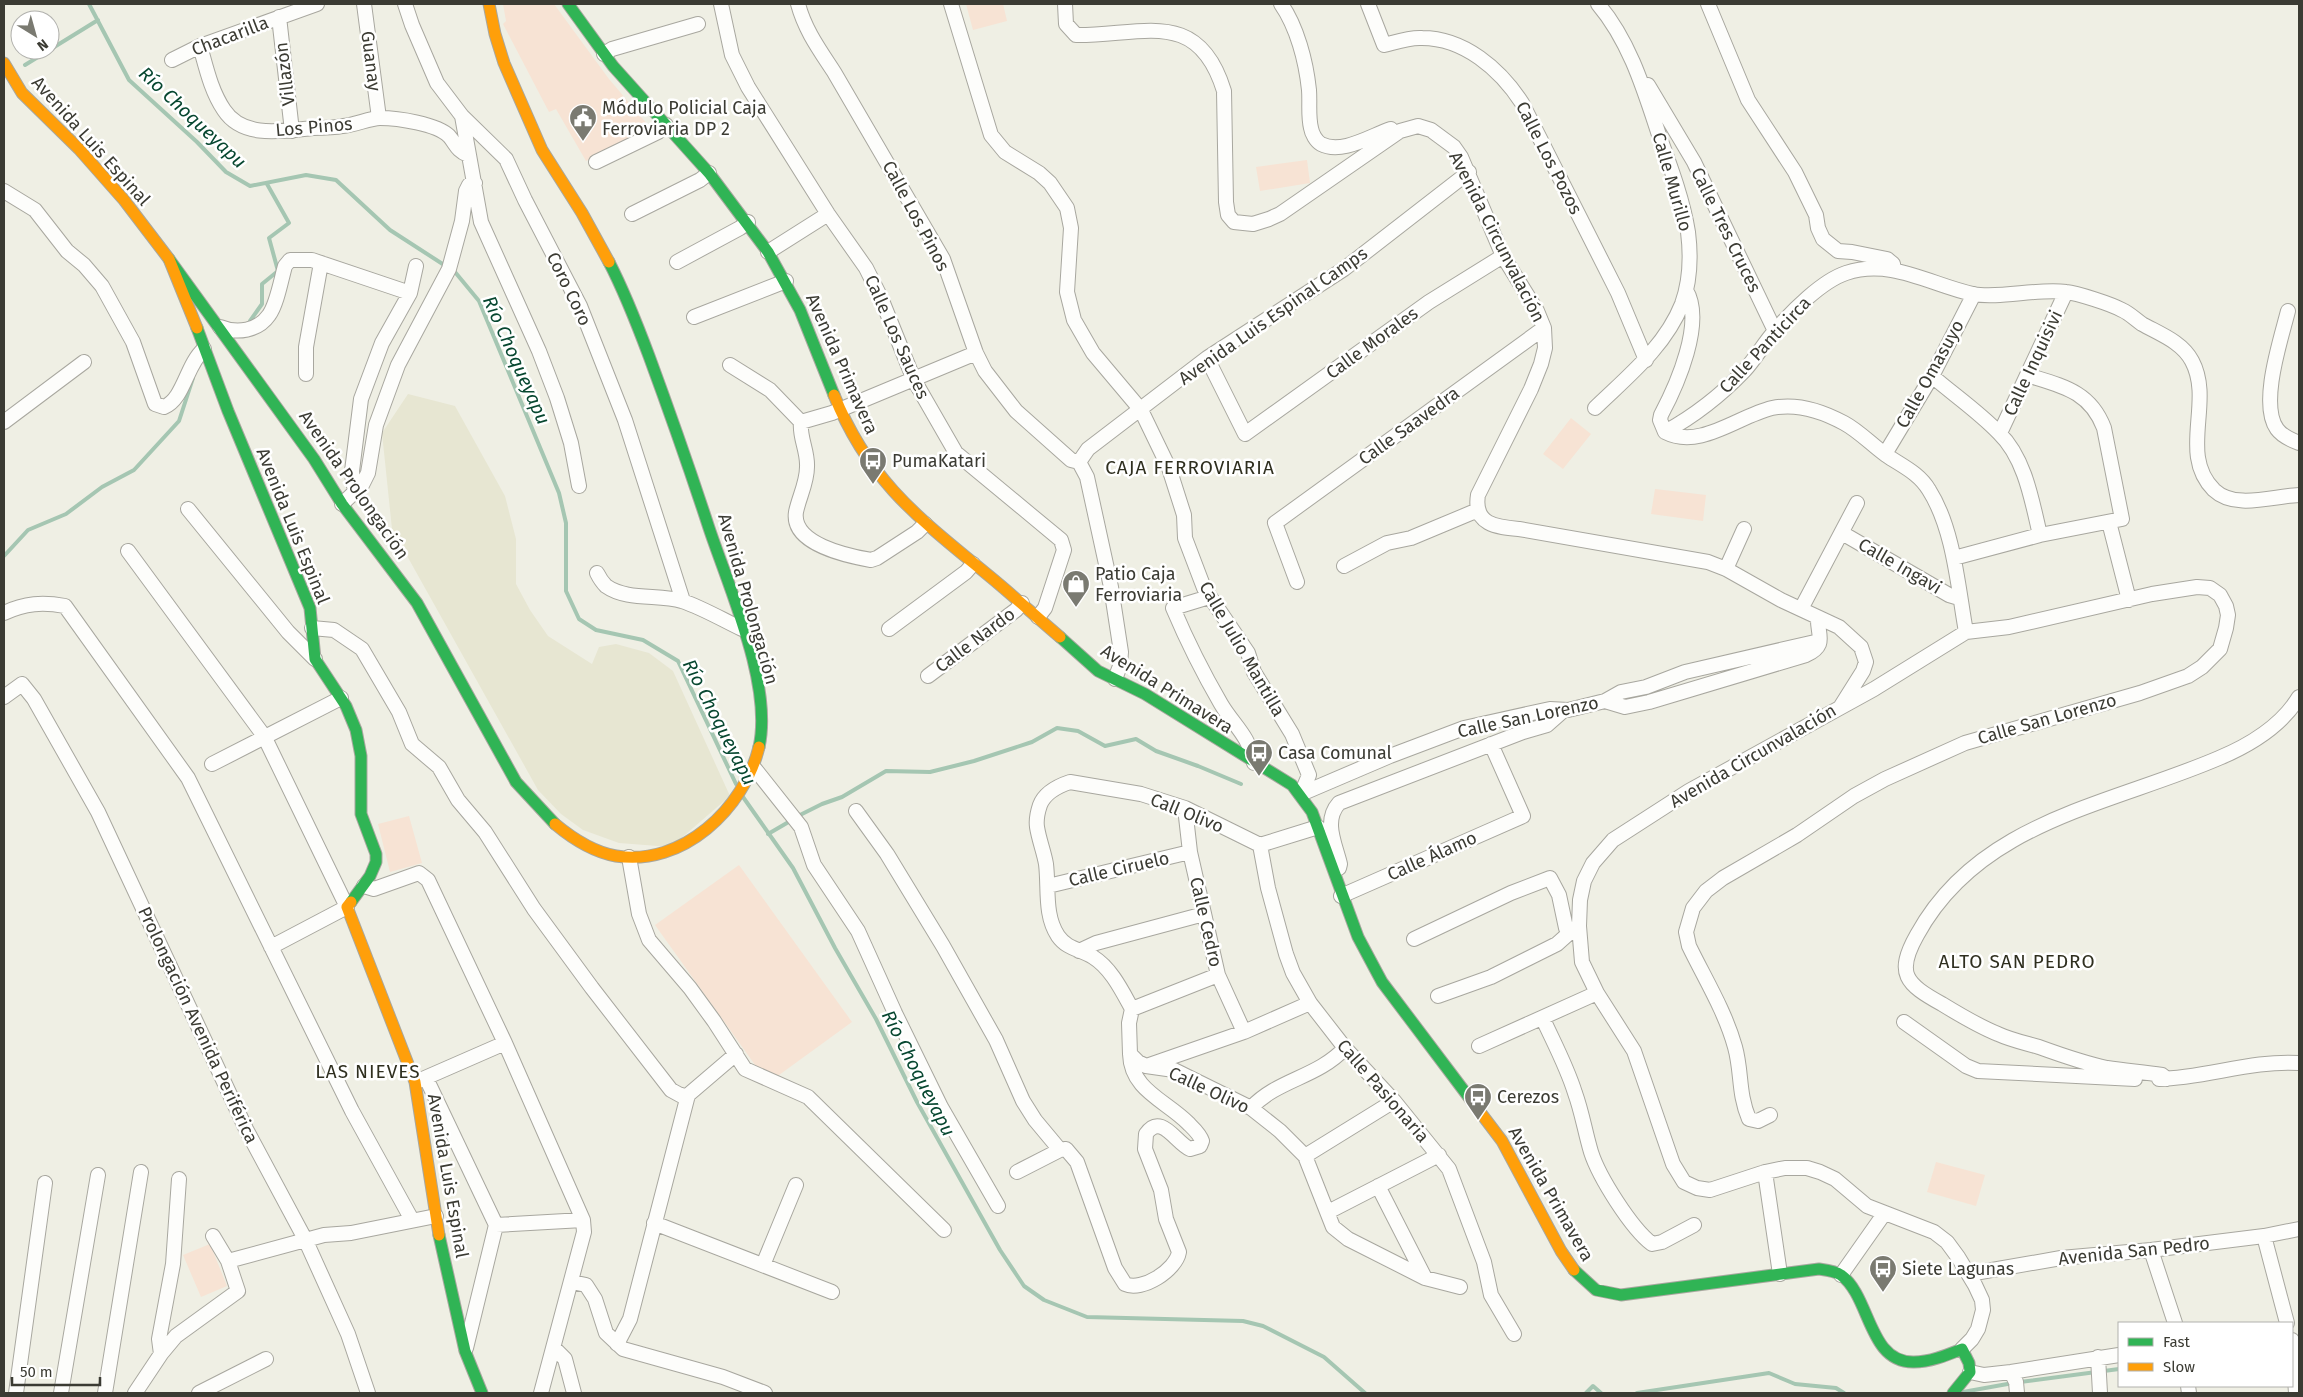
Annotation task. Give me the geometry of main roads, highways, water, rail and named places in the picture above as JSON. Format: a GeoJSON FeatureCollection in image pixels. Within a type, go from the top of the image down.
{"type":"FeatureCollection","features":[{"type":"Feature","properties":{"kind":"waterway","name":"Río Choqueyapu"},"geometry":{"type":"LineString","coordinates":[[89,4],[129,80],[197,142],[226,172],[250,186],[306,175],[336,180],[390,230],[455,272],[479,301],[559,493],[566,523],[566,591],[579,619],[596,630],[643,640],[678,661],[736,784]]}},
{"type":"Feature","properties":{"kind":"waterway"},"geometry":{"type":"LineString","coordinates":[[25,65],[98,20]]}},
{"type":"Feature","properties":{"kind":"waterway"},"geometry":{"type":"LineString","coordinates":[[250,321],[262,304],[262,284],[278,271],[269,238],[289,223],[267,184]]}},
{"type":"Feature","properties":{"kind":"waterway"},"geometry":{"type":"LineString","coordinates":[[4,556],[28,530],[66,514],[102,487],[134,470],[179,421],[193,378]]}},
{"type":"Feature","properties":{"kind":"waterway"},"geometry":{"type":"LineString","coordinates":[[798,816],[822,804],[842,797],[886,771],[930,772],[974,761],[1032,742],[1057,728],[1078,731],[1105,746],[1136,739],[1156,751],[1241,784]]}},
{"type":"Feature","properties":{"kind":"waterway","name":"Río Choqueyapu"},"geometry":{"type":"LineString","coordinates":[[743,797],[793,868],[835,948],[876,1019],[917,1102],[1000,1250],[1024,1286],[1044,1300],[1087,1317],[1243,1321],[1263,1326],[1324,1357],[1365,1393]]}},
{"type":"Feature","properties":{"kind":"waterway"},"geometry":{"type":"LineString","coordinates":[[768,834],[792,820]]}},
{"type":"Feature","properties":{"kind":"waterway"},"geometry":{"type":"LineString","coordinates":[[2020,1382],[2118,1369]]}},
{"type":"Feature","properties":{"kind":"waterway"},"geometry":{"type":"LineString","coordinates":[[1637,1393],[1769,1373],[1795,1384],[1836,1388],[1844,1393]]}},
{"type":"Feature","properties":{"kind":"waterway"},"geometry":{"type":"LineString","coordinates":[[1963,1392],[2013,1383]]}},
{"type":"Feature","properties":{"kind":"waterway"},"geometry":{"type":"LineString","coordinates":[[1586,1393],[1593,1386],[1601,1393]]}},
{"type":"Feature","properties":{"kind":"place","name":"Módulo Policial Caja Ferroviaria DP 2"},"geometry":{"type":"Point","coordinates":[583,142]}},
{"type":"Feature","properties":{"kind":"place","name":"PumaKatari"},"geometry":{"type":"Point","coordinates":[873,485]}},
{"type":"Feature","properties":{"kind":"place","name":"Patio Caja Ferroviaria"},"geometry":{"type":"Point","coordinates":[1076,608]}},
{"type":"Feature","properties":{"kind":"place","name":"Casa Comunal"},"geometry":{"type":"Point","coordinates":[1259,777]}},
{"type":"Feature","properties":{"kind":"place","name":"Cerezos"},"geometry":{"type":"Point","coordinates":[1478,1121]}},
{"type":"Feature","properties":{"kind":"place","name":"Siete Lagunas"},"geometry":{"type":"Point","coordinates":[1883,1293]}},
{"type":"Feature","properties":{"kind":"district","name":"CAJA FERROVIARIA"},"geometry":{"type":"Point","coordinates":[1190,467]}},
{"type":"Feature","properties":{"kind":"district","name":"ALTO SAN PEDRO"},"geometry":{"type":"Point","coordinates":[2017,961]}},
{"type":"Feature","properties":{"kind":"district","name":"LAS NIEVES"},"geometry":{"type":"Point","coordinates":[368,1071]}}]}
